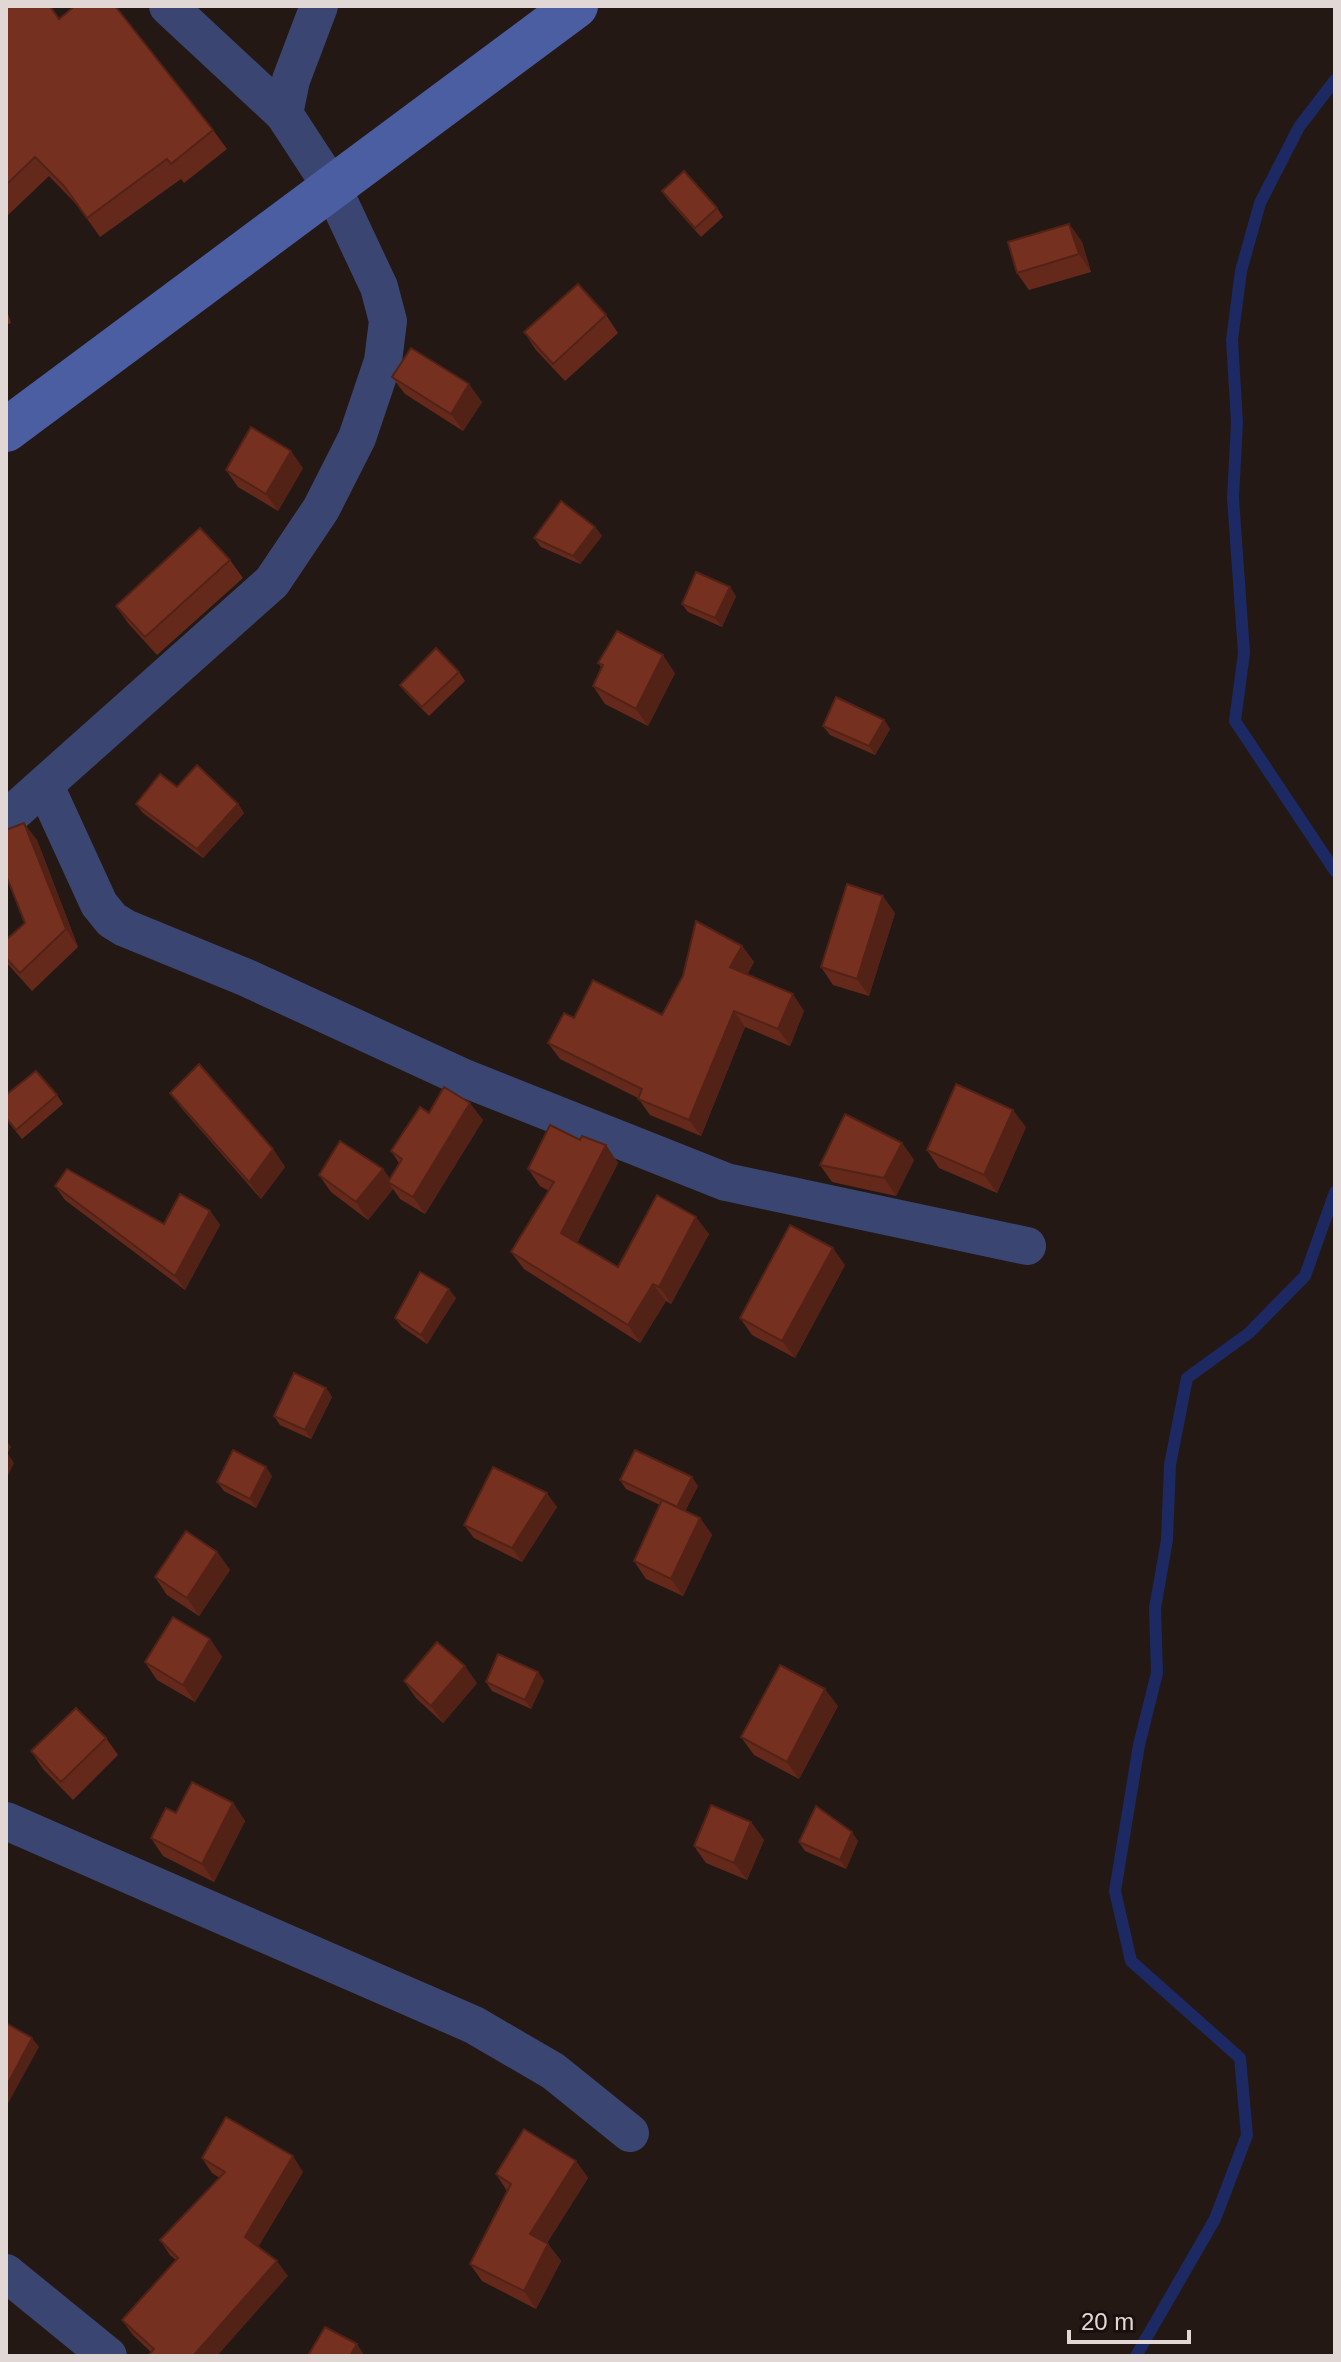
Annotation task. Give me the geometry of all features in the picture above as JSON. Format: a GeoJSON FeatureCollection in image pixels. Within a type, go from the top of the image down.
{"type":"FeatureCollection","features":[{"type":"Feature","properties":{"kind":"main road"},"geometry":{"type":"LineString","coordinates":[[6,430],[576,6]]}},
{"type":"Feature","properties":{"kind":"street"},"geometry":{"type":"LineString","coordinates":[[6,819],[272,582],[321,509],[357,438],[383,361],[388,321],[379,287],[333,189],[284,114],[168,6]]}},
{"type":"Feature","properties":{"kind":"street"},"geometry":{"type":"LineString","coordinates":[[284,114],[291,80],[319,6]]}},
{"type":"Feature","properties":{"kind":"street"},"geometry":{"type":"LineString","coordinates":[[45,786],[99,904],[112,920],[125,928],[247,978],[464,1078],[726,1182],[1027,1246]]}},
{"type":"Feature","properties":{"kind":"street"},"geometry":{"type":"LineString","coordinates":[[6,1821],[474,2025],[553,2071],[630,2133]]}},
{"type":"Feature","properties":{"kind":"street"},"geometry":{"type":"LineString","coordinates":[[6,2273],[108,2356]]}},
{"type":"Feature","properties":{"kind":"building"},"geometry":{"type":"Polygon","coordinates":[[[6,6],[50,6],[59,19],[75,6],[115,6],[213,130],[171,164],[167,159],[87,218],[64,186],[35,157],[6,185],[6,6]]]}},
{"type":"Feature","properties":{"kind":"building"},"geometry":{"type":"Polygon","coordinates":[[[684,171],[717,208],[695,228],[662,191],[684,171]]]}},
{"type":"Feature","properties":{"kind":"building"},"geometry":{"type":"Polygon","coordinates":[[[1069,224],[1079,254],[1017,273],[1008,242],[1069,224]]]}},
{"type":"Feature","properties":{"kind":"building"},"geometry":{"type":"Polygon","coordinates":[[[578,284],[606,315],[553,364],[524,332],[578,284]]]}},
{"type":"Feature","properties":{"kind":"building"},"geometry":{"type":"Polygon","coordinates":[[[411,348],[469,384],[451,414],[392,377],[411,348]]]}},
{"type":"Feature","properties":{"kind":"building"},"geometry":{"type":"Polygon","coordinates":[[[251,427],[291,451],[266,494],[226,470],[251,427]]]}},
{"type":"Feature","properties":{"kind":"building"},"geometry":{"type":"Polygon","coordinates":[[[561,501],[595,527],[573,556],[534,538],[561,501]]]}},
{"type":"Feature","properties":{"kind":"building"},"geometry":{"type":"Polygon","coordinates":[[[200,528],[230,560],[145,637],[116,606],[200,528]]]}},
{"type":"Feature","properties":{"kind":"building"},"geometry":{"type":"Polygon","coordinates":[[[696,572],[730,587],[715,618],[682,604],[696,572]]]}},
{"type":"Feature","properties":{"kind":"building"},"geometry":{"type":"Polygon","coordinates":[[[617,631],[663,655],[636,709],[593,686],[603,665],[598,663],[617,631]]]}},
{"type":"Feature","properties":{"kind":"building"},"geometry":{"type":"Polygon","coordinates":[[[436,648],[459,672],[422,707],[400,685],[436,648]]]}},
{"type":"Feature","properties":{"kind":"building"},"geometry":{"type":"Polygon","coordinates":[[[836,697],[884,720],[869,746],[823,726],[836,697]]]}},
{"type":"Feature","properties":{"kind":"building"},"geometry":{"type":"Polygon","coordinates":[[[197,765],[238,804],[197,849],[136,804],[160,774],[177,787],[197,765]]]}},
{"type":"Feature","properties":{"kind":"building"},"geometry":{"type":"Polygon","coordinates":[[[24,823],[66,929],[20,973],[6,958],[6,940],[25,923],[6,875],[6,830],[24,823]]]}},
{"type":"Feature","properties":{"kind":"building"},"geometry":{"type":"Polygon","coordinates":[[[847,884],[883,896],[857,979],[821,967],[847,884]]]}},
{"type":"Feature","properties":{"kind":"building"},"geometry":{"type":"Polygon","coordinates":[[[696,921],[742,946],[730,967],[793,994],[778,1029],[734,1011],[689,1120],[638,1099],[642,1089],[548,1043],[564,1013],[574,1018],[593,980],[662,1015],[683,976],[696,921]]]}},
{"type":"Feature","properties":{"kind":"building"},"geometry":{"type":"Polygon","coordinates":[[[199,1064],[273,1149],[249,1182],[170,1093],[199,1064]]]}},
{"type":"Feature","properties":{"kind":"building"},"geometry":{"type":"Polygon","coordinates":[[[36,1071],[57,1095],[16,1130],[6,1118],[6,1095],[36,1071]]]}},
{"type":"Feature","properties":{"kind":"building"},"geometry":{"type":"Polygon","coordinates":[[[956,1084],[1013,1110],[984,1175],[927,1150],[956,1084]]]}},
{"type":"Feature","properties":{"kind":"building"},"geometry":{"type":"Polygon","coordinates":[[[444,1087],[470,1103],[413,1197],[388,1182],[402,1159],[391,1151],[420,1107],[429,1113],[444,1087]]]}},
{"type":"Feature","properties":{"kind":"building"},"geometry":{"type":"Polygon","coordinates":[[[845,1114],[902,1143],[884,1178],[820,1165],[845,1114]]]}},
{"type":"Feature","properties":{"kind":"building"},"geometry":{"type":"Polygon","coordinates":[[[550,1125],[580,1140],[582,1136],[606,1145],[561,1233],[618,1267],[657,1195],[696,1217],[659,1287],[653,1284],[628,1325],[511,1252],[554,1182],[528,1169],[550,1125]]]}},
{"type":"Feature","properties":{"kind":"building"},"geometry":{"type":"Polygon","coordinates":[[[340,1141],[383,1169],[356,1202],[319,1175],[340,1141]]]}},
{"type":"Feature","properties":{"kind":"building"},"geometry":{"type":"Polygon","coordinates":[[[67,1169],[164,1224],[180,1194],[210,1211],[175,1276],[55,1186],[67,1169]]]}},
{"type":"Feature","properties":{"kind":"building"},"geometry":{"type":"Polygon","coordinates":[[[790,1225],[833,1248],[782,1341],[740,1318],[790,1225]]]}},
{"type":"Feature","properties":{"kind":"building"},"geometry":{"type":"Polygon","coordinates":[[[420,1272],[449,1289],[421,1335],[395,1318],[420,1272]]]}},
{"type":"Feature","properties":{"kind":"building"},"geometry":{"type":"Polygon","coordinates":[[[294,1373],[326,1388],[305,1430],[274,1416],[294,1373]]]}},
{"type":"Feature","properties":{"kind":"building"},"geometry":{"type":"Polygon","coordinates":[[[233,1450],[266,1467],[250,1499],[217,1482],[233,1450]]]}},
{"type":"Feature","properties":{"kind":"building"},"geometry":{"type":"Polygon","coordinates":[[[635,1450],[692,1477],[677,1507],[620,1480],[635,1450]]]}},
{"type":"Feature","properties":{"kind":"building"},"geometry":{"type":"Polygon","coordinates":[[[493,1467],[547,1493],[512,1548],[464,1525],[493,1467]]]}},
{"type":"Feature","properties":{"kind":"building"},"geometry":{"type":"Polygon","coordinates":[[[662,1500],[700,1518],[671,1579],[634,1561],[662,1500]]]}},
{"type":"Feature","properties":{"kind":"building"},"geometry":{"type":"Polygon","coordinates":[[[186,1531],[217,1552],[187,1598],[155,1577],[186,1531]]]}},
{"type":"Feature","properties":{"kind":"building"},"geometry":{"type":"Polygon","coordinates":[[[173,1617],[210,1639],[183,1685],[145,1662],[173,1617]]]}},
{"type":"Feature","properties":{"kind":"building"},"geometry":{"type":"Polygon","coordinates":[[[437,1642],[465,1666],[431,1706],[404,1681],[437,1642]]]}},
{"type":"Feature","properties":{"kind":"building"},"geometry":{"type":"Polygon","coordinates":[[[498,1654],[538,1672],[525,1700],[486,1682],[498,1654]]]}},
{"type":"Feature","properties":{"kind":"building"},"geometry":{"type":"Polygon","coordinates":[[[780,1665],[825,1689],[787,1762],[741,1737],[780,1665]]]}},
{"type":"Feature","properties":{"kind":"building"},"geometry":{"type":"Polygon","coordinates":[[[76,1708],[106,1738],[61,1782],[31,1751],[76,1708]]]}},
{"type":"Feature","properties":{"kind":"building"},"geometry":{"type":"Polygon","coordinates":[[[192,1782],[233,1803],[202,1864],[151,1838],[166,1808],[176,1813],[192,1782]]]}},
{"type":"Feature","properties":{"kind":"building"},"geometry":{"type":"Polygon","coordinates":[[[711,1805],[751,1822],[734,1863],[694,1846],[711,1805]]]}},
{"type":"Feature","properties":{"kind":"building"},"geometry":{"type":"Polygon","coordinates":[[[816,1806],[852,1832],[840,1860],[799,1842],[816,1806]]]}},
{"type":"Feature","properties":{"kind":"building"},"geometry":{"type":"Polygon","coordinates":[[[6,2023],[32,2038],[6,2087],[6,2023]]]}},
{"type":"Feature","properties":{"kind":"building"},"geometry":{"type":"Polygon","coordinates":[[[226,2117],[293,2156],[245,2237],[277,2261],[193,2356],[148,2356],[154,2349],[122,2320],[178,2258],[160,2240],[225,2172],[202,2158],[226,2117]]]}},
{"type":"Feature","properties":{"kind":"building"},"geometry":{"type":"Polygon","coordinates":[[[524,2129],[576,2161],[530,2234],[548,2244],[524,2291],[470,2264],[511,2184],[496,2174],[524,2129]]]}},
{"type":"Feature","properties":{"kind":"building"},"geometry":{"type":"Polygon","coordinates":[[[325,2327],[357,2344],[350,2356],[309,2354],[325,2327]]]}},
{"type":"Feature","properties":{"kind":"waterway"},"geometry":{"type":"LineString","coordinates":[[1335,80],[1299,127],[1260,203],[1241,271],[1232,340],[1237,422],[1233,498],[1244,653],[1235,721],[1335,871]]}},
{"type":"Feature","properties":{"kind":"waterway"},"geometry":{"type":"LineString","coordinates":[[1136,2356],[1215,2219],[1247,2135],[1240,2058],[1131,1961],[1115,1891],[1139,1745],[1157,1673],[1155,1608],[1167,1540],[1170,1465],[1187,1378],[1249,1333],[1305,1276],[1335,1192]]}}]}
